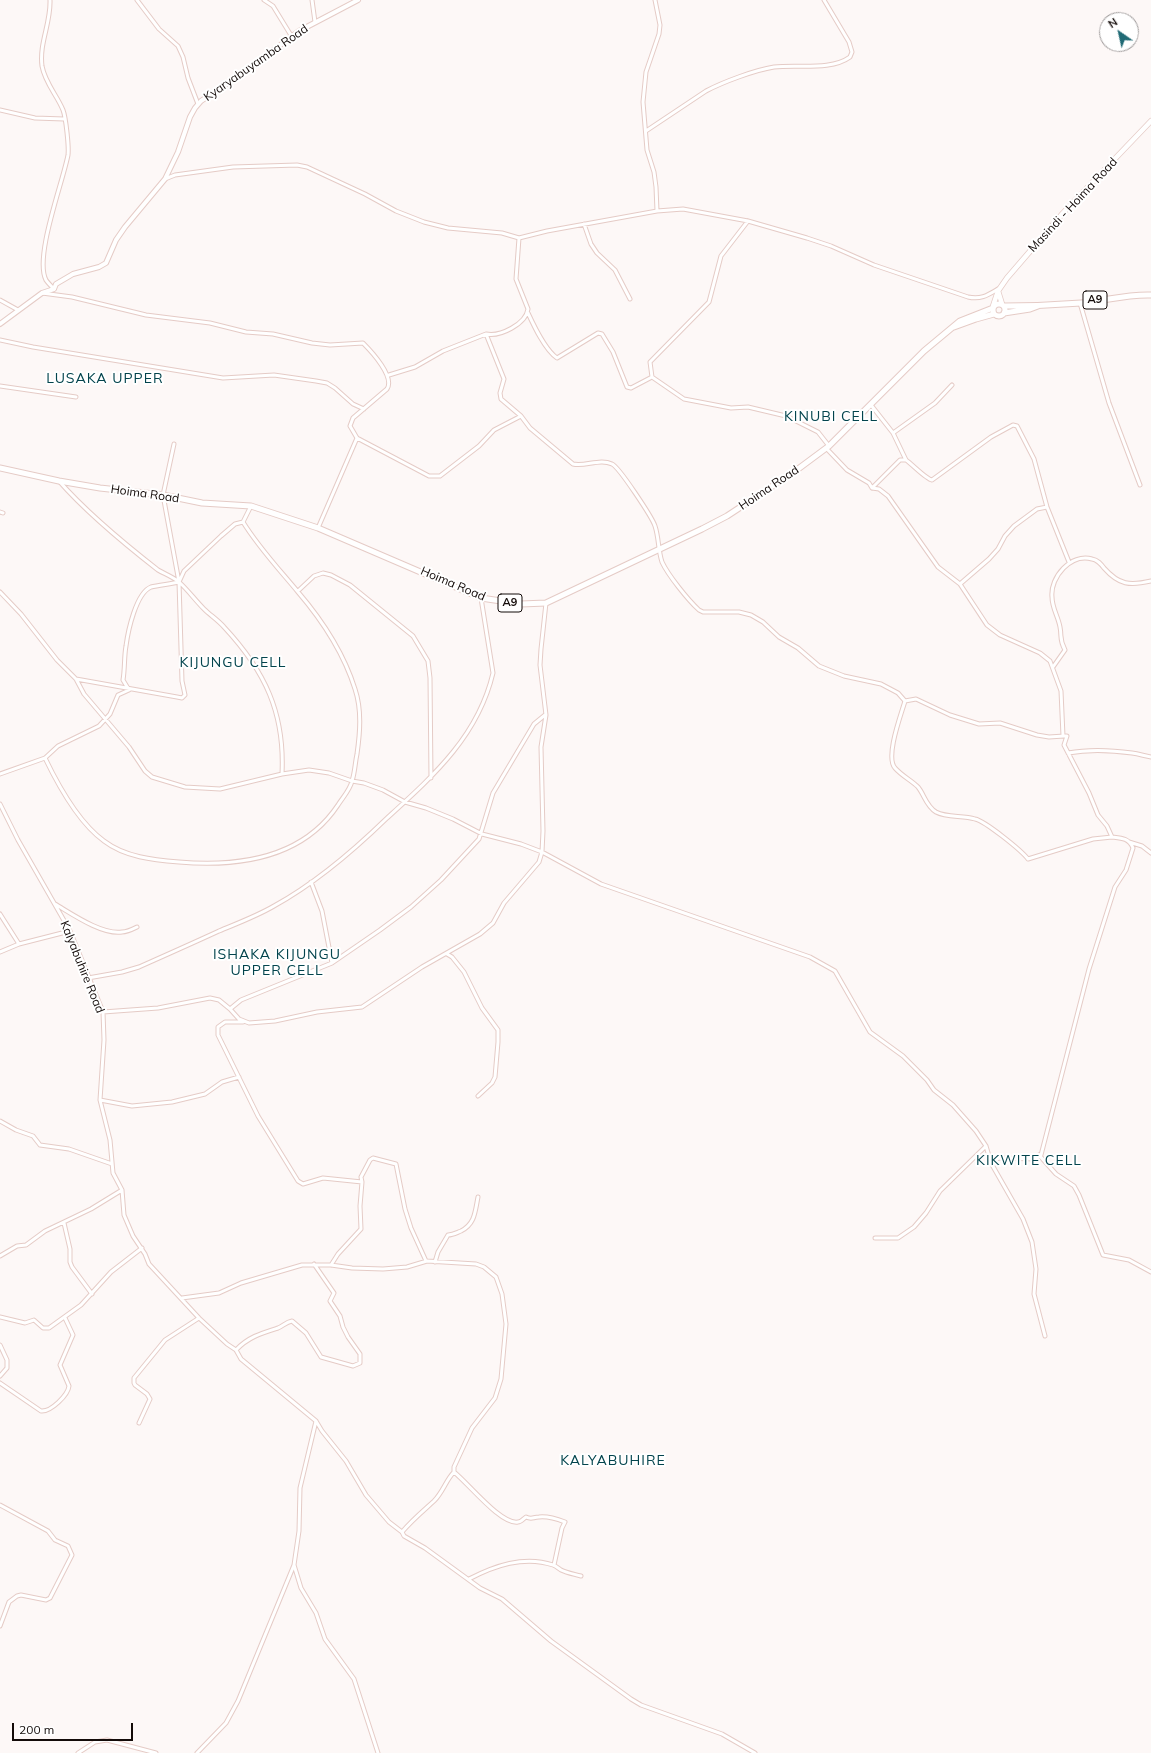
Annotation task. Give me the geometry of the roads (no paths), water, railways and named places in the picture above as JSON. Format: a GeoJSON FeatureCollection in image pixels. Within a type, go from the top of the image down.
{"type":"FeatureCollection","features":[{"type":"Feature","properties":{"kind":"main road","name":"Masindi - Hoima Road"},"geometry":{"type":"LineString","coordinates":[[993,309],[998,291],[1007,278],[1063,213],[1151,121]]}},
{"type":"Feature","properties":{"kind":"main road"},"geometry":{"type":"LineString","coordinates":[[998,291],[1004,313]]}},
{"type":"Feature","properties":{"kind":"main road","name":"A9"},"geometry":{"type":"LineString","coordinates":[[1039,306],[1004,313],[999,316],[993,309],[996,304],[1039,306],[1080,303],[1122,296],[1151,295]]}},
{"type":"Feature","properties":{"kind":"main road","name":"Hoima Road"},"geometry":{"type":"LineString","coordinates":[[0,468],[59,481],[163,495],[202,503],[251,506],[318,528],[481,598],[521,604],[546,603],[728,516],[794,472],[827,447],[924,351],[952,328],[976,319],[993,309]]}},
{"type":"Feature","properties":{"kind":"street"},"geometry":{"type":"LineString","coordinates":[[50,0],[50,8],[42,52],[42,66],[46,78],[63,110],[68,153],[46,238],[44,267],[46,280],[54,289]]}},
{"type":"Feature","properties":{"kind":"street"},"geometry":{"type":"LineString","coordinates":[[137,0],[159,29],[178,46],[183,57],[188,78],[198,105]]}},
{"type":"Feature","properties":{"kind":"street"},"geometry":{"type":"LineString","coordinates":[[264,0],[273,6],[292,37]]}},
{"type":"Feature","properties":{"kind":"street"},"geometry":{"type":"LineString","coordinates":[[312,0],[315,22]]}},
{"type":"Feature","properties":{"kind":"street","name":"Kyaryabuyamba Road"},"geometry":{"type":"LineString","coordinates":[[0,324],[42,293],[54,289],[56,284],[73,274],[99,267],[106,263],[114,244],[125,227],[165,179],[178,152],[190,117],[198,105],[209,95],[315,22],[358,0]]}},
{"type":"Feature","properties":{"kind":"street"},"geometry":{"type":"LineString","coordinates":[[655,0],[660,25],[659,34],[646,72],[643,102],[647,150],[654,172],[657,211]]}},
{"type":"Feature","properties":{"kind":"street"},"geometry":{"type":"LineString","coordinates":[[646,132],[706,91],[717,86],[772,68],[832,64],[846,59],[850,56],[851,47],[824,0]]}},
{"type":"Feature","properties":{"kind":"street"},"geometry":{"type":"LineString","coordinates":[[0,110],[35,118],[64,119]]}},
{"type":"Feature","properties":{"kind":"street"},"geometry":{"type":"LineString","coordinates":[[165,179],[175,175],[233,167],[297,165],[307,167],[366,194],[396,211],[424,222],[448,228],[502,233],[519,238],[547,231],[657,211],[683,209],[714,213],[748,221],[831,246],[874,265],[968,297],[979,298],[986,296],[1002,287]]}},
{"type":"Feature","properties":{"kind":"street"},"geometry":{"type":"LineString","coordinates":[[748,221],[721,256],[708,302],[650,362],[652,377],[684,399],[731,408],[748,407],[786,416],[800,422],[818,432],[827,447],[847,470],[869,483],[872,488]]}},
{"type":"Feature","properties":{"kind":"street"},"geometry":{"type":"LineString","coordinates":[[584,224],[591,244],[597,253],[614,270],[630,299]]}},
{"type":"Feature","properties":{"kind":"street"},"geometry":{"type":"LineString","coordinates":[[519,238],[516,279],[535,328],[550,351],[557,358],[598,333],[602,334],[613,352],[627,387],[631,388],[652,377]]}},
{"type":"Feature","properties":{"kind":"street"},"geometry":{"type":"LineString","coordinates":[[42,293],[72,297],[146,315],[210,323],[246,332],[274,334],[312,343],[330,345],[363,343],[389,375],[389,386],[352,418],[350,426],[357,438],[429,476],[436,477],[449,469],[479,446],[494,430],[521,416]]}},
{"type":"Feature","properties":{"kind":"street"},"geometry":{"type":"LineString","coordinates":[[0,300],[18,310]]}},
{"type":"Feature","properties":{"kind":"street"},"geometry":{"type":"LineString","coordinates":[[1080,303],[1109,403],[1140,485]]}},
{"type":"Feature","properties":{"kind":"street"},"geometry":{"type":"LineString","coordinates":[[389,375],[415,366],[443,351],[486,334],[492,336],[500,333],[515,325],[528,313]]}},
{"type":"Feature","properties":{"kind":"street"},"geometry":{"type":"LineString","coordinates":[[486,334],[504,379],[500,396],[521,416],[530,428],[573,464],[577,465],[604,462],[616,466],[652,517],[659,541],[659,550],[666,570],[699,610],[703,612],[740,612],[751,615],[763,622],[783,640],[798,648],[819,666],[844,676],[881,684],[898,693],[905,701]]}},
{"type":"Feature","properties":{"kind":"street"},"geometry":{"type":"LineString","coordinates":[[0,340],[32,347],[223,378],[274,375],[327,383],[335,388],[352,404],[364,409]]}},
{"type":"Feature","properties":{"kind":"street"},"geometry":{"type":"LineString","coordinates":[[894,433],[936,403],[952,385]]}},
{"type":"Feature","properties":{"kind":"street"},"geometry":{"type":"LineString","coordinates":[[0,386],[76,398]]}},
{"type":"Feature","properties":{"kind":"street"},"geometry":{"type":"LineString","coordinates":[[871,405],[894,433],[906,460],[918,468],[928,479],[932,480],[991,436],[1015,425],[1019,428],[1034,459],[1047,507],[1069,562]]}},
{"type":"Feature","properties":{"kind":"street"},"geometry":{"type":"LineString","coordinates":[[318,528],[357,438]]}},
{"type":"Feature","properties":{"kind":"street"},"geometry":{"type":"LineString","coordinates":[[76,679],[129,690],[182,698],[185,695],[182,681],[178,582],[163,495],[174,444]]}},
{"type":"Feature","properties":{"kind":"street"},"geometry":{"type":"LineString","coordinates":[[872,488],[900,460],[906,460]]}},
{"type":"Feature","properties":{"kind":"street"},"geometry":{"type":"LineString","coordinates":[[59,481],[79,502],[117,536],[159,570],[178,582],[223,626],[264,681],[272,700],[280,724],[282,774]]}},
{"type":"Feature","properties":{"kind":"street"},"geometry":{"type":"LineString","coordinates":[[872,488],[880,489],[888,496],[938,567],[960,584],[983,619],[993,630],[1009,640],[1040,652],[1050,661],[1061,691],[1062,736],[1068,736]]}},
{"type":"Feature","properties":{"kind":"street"},"geometry":{"type":"LineString","coordinates":[[244,522],[251,506]]}},
{"type":"Feature","properties":{"kind":"street"},"geometry":{"type":"LineString","coordinates":[[960,584],[994,553],[1005,536],[1014,526],[1037,509],[1047,507]]}},
{"type":"Feature","properties":{"kind":"street"},"geometry":{"type":"LineString","coordinates":[[178,582],[184,571],[220,536],[235,524],[244,522]]}},
{"type":"Feature","properties":{"kind":"street"},"geometry":{"type":"LineString","coordinates":[[45,758],[57,781],[78,814],[92,830],[103,841],[114,848],[140,857],[181,862],[234,862],[257,858],[292,846],[308,837],[330,818],[352,781],[360,731],[355,691],[343,660],[334,643],[298,591],[258,545],[244,522]]}},
{"type":"Feature","properties":{"kind":"street"},"geometry":{"type":"LineString","coordinates":[[1053,667],[1065,650],[1062,644],[1060,628],[1053,608],[1052,591],[1058,577],[1069,562],[1077,559],[1091,558],[1098,561],[1112,577],[1120,581],[1132,584],[1151,581]]}},
{"type":"Feature","properties":{"kind":"street"},"geometry":{"type":"LineString","coordinates":[[298,591],[314,576],[323,573],[331,574],[350,585],[413,636],[428,661],[430,678],[431,778]]}},
{"type":"Feature","properties":{"kind":"street"},"geometry":{"type":"LineString","coordinates":[[129,690],[123,680],[126,665],[125,647],[138,602],[142,594],[151,587],[178,582]]}},
{"type":"Feature","properties":{"kind":"street"},"geometry":{"type":"LineString","coordinates":[[0,592],[21,614],[57,660],[76,679],[84,694],[106,718],[129,747],[145,771],[152,777],[197,789],[220,789],[282,774],[309,770],[330,773],[383,790],[405,802],[426,808],[453,819],[482,834],[521,844],[542,852],[601,884],[810,957],[835,971],[870,1032],[904,1056],[934,1090],[953,1105],[986,1146],[991,1163],[1023,1219],[1032,1242],[1036,1269],[1034,1294],[1046,1336]]}},
{"type":"Feature","properties":{"kind":"street"},"geometry":{"type":"LineString","coordinates":[[88,978],[122,972],[146,964],[274,906],[312,882],[344,858],[431,778],[449,759],[474,721],[486,698],[490,684],[493,673],[481,598]]}},
{"type":"Feature","properties":{"kind":"street"},"geometry":{"type":"LineString","coordinates":[[362,1182],[323,1178],[300,1184],[266,1132],[224,1048],[217,1031],[218,1027],[225,1022],[267,1023],[312,1013],[362,1006],[422,967],[456,948],[490,926],[509,897],[539,862],[542,852],[541,747],[546,715],[540,665],[546,603]]}},
{"type":"Feature","properties":{"kind":"street"},"geometry":{"type":"LineString","coordinates":[[0,774],[45,758],[58,746],[94,729],[106,718],[118,695],[129,690]]}},
{"type":"Feature","properties":{"kind":"street"},"geometry":{"type":"LineString","coordinates":[[905,701],[916,699],[950,715],[979,724],[1000,724],[1046,736],[1068,736]]}},
{"type":"Feature","properties":{"kind":"street"},"geometry":{"type":"LineString","coordinates":[[905,701],[893,746],[893,767],[919,788],[923,797],[936,812],[977,819],[1016,847],[1028,859],[1093,840],[1112,837],[1122,838],[1142,846],[1151,853]]}},
{"type":"Feature","properties":{"kind":"street"},"geometry":{"type":"LineString","coordinates":[[230,1009],[241,1000],[332,963],[411,907],[475,844],[482,834],[493,793],[534,724],[546,715]]}},
{"type":"Feature","properties":{"kind":"street"},"geometry":{"type":"LineString","coordinates":[[1068,736],[1064,745],[1089,793],[1098,815],[1107,826],[1112,837]]}},
{"type":"Feature","properties":{"kind":"street"},"geometry":{"type":"LineString","coordinates":[[1068,753],[1080,751],[1106,751],[1131,753],[1151,757]]}},
{"type":"Feature","properties":{"kind":"street","name":"Kalyabuhire Road"},"geometry":{"type":"LineString","coordinates":[[0,804],[18,840],[70,931],[103,1012],[104,1040],[100,1100],[110,1140],[113,1173],[122,1190]]}},
{"type":"Feature","properties":{"kind":"street"},"geometry":{"type":"LineString","coordinates":[[991,1163],[996,1159],[1002,1158],[1035,1159],[1039,1155],[1046,1135],[1089,969],[1115,888],[1130,859],[1133,848],[1129,842]]}},
{"type":"Feature","properties":{"kind":"street"},"geometry":{"type":"LineString","coordinates":[[312,882],[321,906],[332,963]]}},
{"type":"Feature","properties":{"kind":"street"},"geometry":{"type":"LineString","coordinates":[[54,903],[80,919],[105,930],[123,932],[137,927]]}},
{"type":"Feature","properties":{"kind":"street"},"geometry":{"type":"LineString","coordinates":[[0,914],[19,944]]}},
{"type":"Feature","properties":{"kind":"street"},"geometry":{"type":"LineString","coordinates":[[0,952],[19,944],[70,931]]}},
{"type":"Feature","properties":{"kind":"street"},"geometry":{"type":"LineString","coordinates":[[452,957],[456,948]]}},
{"type":"Feature","properties":{"kind":"street"},"geometry":{"type":"LineString","coordinates":[[446,954],[452,957],[464,972],[482,1008],[498,1030],[499,1035],[495,1077],[492,1083],[478,1096]]}},
{"type":"Feature","properties":{"kind":"street"},"geometry":{"type":"LineString","coordinates":[[103,1012],[158,1008],[210,998],[219,1000],[243,1022]]}},
{"type":"Feature","properties":{"kind":"street"},"geometry":{"type":"LineString","coordinates":[[100,1100],[132,1106],[172,1102],[205,1094],[222,1082],[239,1077]]}},
{"type":"Feature","properties":{"kind":"street"},"geometry":{"type":"LineString","coordinates":[[0,1121],[16,1130],[33,1136],[40,1145],[70,1149],[112,1164]]}},
{"type":"Feature","properties":{"kind":"street"},"geometry":{"type":"LineString","coordinates":[[876,1238],[898,1238],[914,1227],[926,1213],[940,1191],[986,1146]]}},
{"type":"Feature","properties":{"kind":"street"},"geometry":{"type":"LineString","coordinates":[[1039,1155],[1056,1174],[1074,1186],[1103,1255],[1129,1260],[1151,1272]]}},
{"type":"Feature","properties":{"kind":"street"},"geometry":{"type":"LineString","coordinates":[[331,1265],[338,1254],[361,1229],[361,1177],[372,1158],[396,1164],[405,1209],[411,1228],[426,1261]]}},
{"type":"Feature","properties":{"kind":"street"},"geometry":{"type":"LineString","coordinates":[[0,1256],[16,1246],[26,1245],[45,1231],[64,1223],[122,1190],[124,1215],[133,1236],[142,1248],[149,1264],[199,1318],[227,1344],[236,1350],[241,1359],[316,1420],[322,1431],[346,1461],[366,1495],[389,1522],[402,1532],[404,1536],[425,1548],[480,1588],[502,1599],[551,1641],[631,1699],[641,1705],[722,1734],[755,1753]]}},
{"type":"Feature","properties":{"kind":"street"},"geometry":{"type":"LineString","coordinates":[[435,1262],[438,1252],[448,1235],[452,1235],[465,1228],[472,1222],[478,1197]]}},
{"type":"Feature","properties":{"kind":"street"},"geometry":{"type":"LineString","coordinates":[[64,1223],[70,1249],[70,1262],[92,1294]]}},
{"type":"Feature","properties":{"kind":"street"},"geometry":{"type":"LineString","coordinates":[[0,1317],[25,1323],[34,1320],[45,1329],[65,1318],[92,1294],[111,1272],[142,1248]]}},
{"type":"Feature","properties":{"kind":"street"},"geometry":{"type":"LineString","coordinates":[[182,1298],[215,1294],[280,1270],[302,1265],[314,1264],[352,1268],[383,1269],[407,1267],[426,1261],[476,1264],[484,1266],[491,1271],[499,1283],[506,1324],[499,1389],[495,1398],[472,1428],[454,1467],[454,1472],[448,1478],[434,1500],[413,1518],[402,1532]]}},
{"type":"Feature","properties":{"kind":"street"},"geometry":{"type":"LineString","coordinates":[[236,1350],[244,1342],[255,1336],[279,1328],[292,1321],[308,1336],[321,1357],[353,1366],[360,1363],[360,1354],[348,1337],[340,1316],[331,1305],[330,1301],[334,1293],[314,1264]]}},
{"type":"Feature","properties":{"kind":"street"},"geometry":{"type":"LineString","coordinates":[[0,1383],[41,1411],[50,1408],[66,1394],[69,1386],[60,1365],[73,1336],[65,1318]]}},
{"type":"Feature","properties":{"kind":"street"},"geometry":{"type":"LineString","coordinates":[[139,1423],[150,1399],[147,1394],[134,1383],[134,1378],[165,1340],[199,1318]]}},
{"type":"Feature","properties":{"kind":"street"},"geometry":{"type":"LineString","coordinates":[[0,1345],[6,1360],[7,1368],[0,1376]]}},
{"type":"Feature","properties":{"kind":"street"},"geometry":{"type":"LineString","coordinates":[[197,1753],[226,1723],[238,1701],[294,1565],[300,1531],[300,1488],[316,1420]]}},
{"type":"Feature","properties":{"kind":"street"},"geometry":{"type":"LineString","coordinates":[[454,1472],[466,1482],[492,1509],[503,1518],[511,1522],[520,1522],[526,1517],[531,1519],[539,1516],[565,1522],[562,1528],[554,1565]]}},
{"type":"Feature","properties":{"kind":"street"},"geometry":{"type":"LineString","coordinates":[[0,1505],[48,1531],[55,1540],[68,1546],[72,1555],[50,1598],[46,1600],[21,1595],[17,1596],[10,1602],[0,1626]]}},
{"type":"Feature","properties":{"kind":"street"},"geometry":{"type":"LineString","coordinates":[[470,1580],[487,1570],[506,1564],[528,1562],[554,1565],[559,1569],[581,1576]]}},
{"type":"Feature","properties":{"kind":"street"},"geometry":{"type":"LineString","coordinates":[[294,1565],[301,1588],[316,1613],[325,1639],[354,1679],[378,1753]]}},
{"type":"Feature","properties":{"kind":"street"},"geometry":{"type":"LineString","coordinates":[[78,1753],[95,1742],[107,1740],[156,1753]]}},
{"type":"Feature","properties":{"kind":"district","name":"LUSAKA UPPER"},"geometry":{"type":"Point","coordinates":[105,379]}},
{"type":"Feature","properties":{"kind":"district","name":"KINUBI CELL"},"geometry":{"type":"Point","coordinates":[831,417]}},
{"type":"Feature","properties":{"kind":"district","name":"KIJUNGU CELL"},"geometry":{"type":"Point","coordinates":[233,663]}},
{"type":"Feature","properties":{"kind":"district","name":"ISHAKA KIJUNGU UPPER CELL"},"geometry":{"type":"Point","coordinates":[277,964]}},
{"type":"Feature","properties":{"kind":"district","name":"KIKWITE CELL"},"geometry":{"type":"Point","coordinates":[1029,1161]}},
{"type":"Feature","properties":{"kind":"district","name":"KALYABUHIRE"},"geometry":{"type":"Point","coordinates":[613,1461]}}]}
